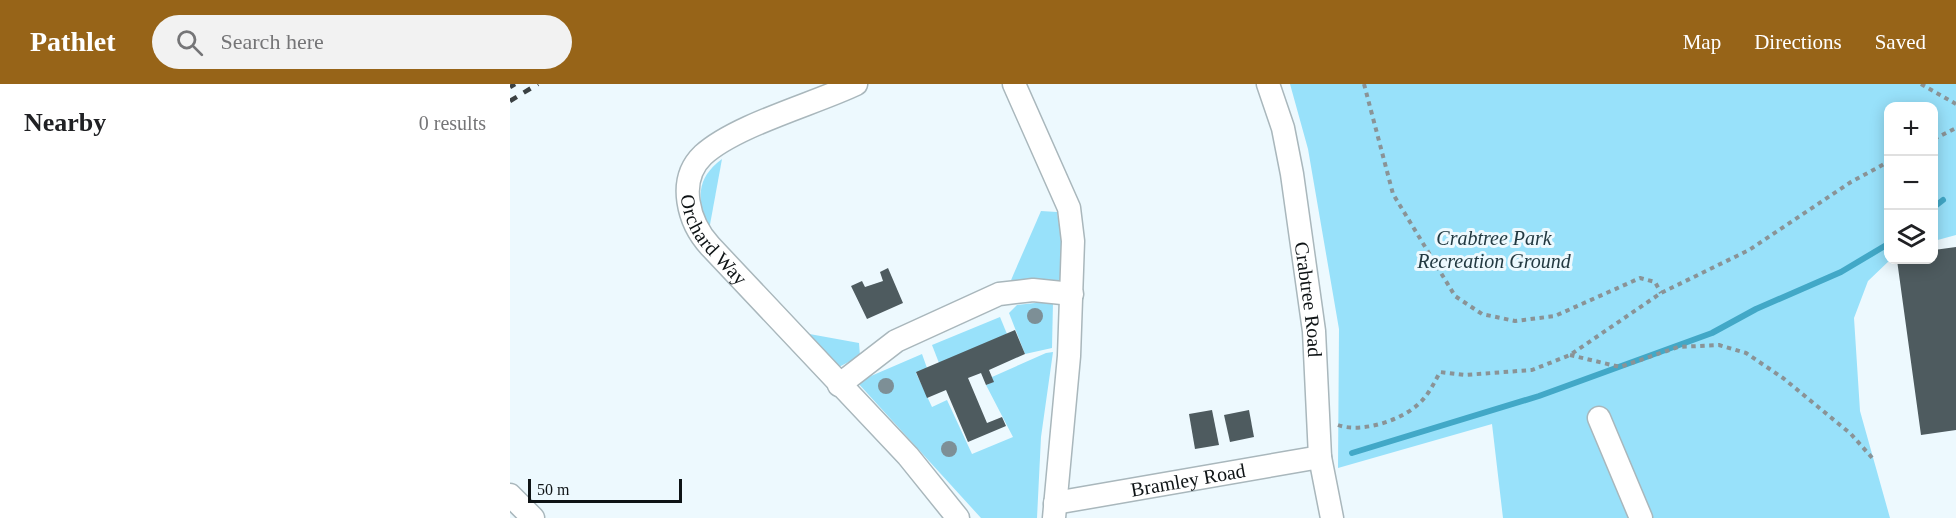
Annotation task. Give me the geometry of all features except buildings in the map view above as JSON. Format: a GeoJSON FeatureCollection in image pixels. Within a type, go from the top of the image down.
{"type":"FeatureCollection","features":[{"type":"Feature","properties":{"kind":"street","name":"Orchard Way"},"geometry":{"type":"LineString","coordinates":[[856,84],[722,141],[701,157],[691,177],[688,204],[692,219],[704,239],[908,456],[958,518]]}},
{"type":"Feature","properties":{"kind":"street"},"geometry":{"type":"LineString","coordinates":[[1014,84],[1069,208],[1073,241],[1072,294],[1054,511]]}},
{"type":"Feature","properties":{"kind":"street","name":"Crabtree Road"},"geometry":{"type":"LineString","coordinates":[[1268,84],[1283,128],[1301,236],[1314,331],[1320,457],[1332,518]]}},
{"type":"Feature","properties":{"kind":"street"},"geometry":{"type":"LineString","coordinates":[[839,385],[896,341],[999,294],[1033,290],[1072,294]]}},
{"type":"Feature","properties":{"kind":"street"},"geometry":{"type":"LineString","coordinates":[[1599,418],[1641,518]]}},
{"type":"Feature","properties":{"kind":"street","name":"Bramley Road"},"geometry":{"type":"LineString","coordinates":[[1054,511],[1320,457]]}},
{"type":"Feature","properties":{"kind":"street"},"geometry":{"type":"LineString","coordinates":[[510,495],[533,518]]}},
{"type":"Feature","properties":{"kind":"path"},"geometry":{"type":"LineString","coordinates":[[1364,84],[1393,194],[1455,296],[1482,314],[1515,321],[1554,316],[1640,278],[1655,282],[1661,293]]}},
{"type":"Feature","properties":{"kind":"path"},"geometry":{"type":"LineString","coordinates":[[1921,84],[1956,104]]}},
{"type":"Feature","properties":{"kind":"path"},"geometry":{"type":"LineString","coordinates":[[1938,137],[1956,128]]}},
{"type":"Feature","properties":{"kind":"path"},"geometry":{"type":"LineString","coordinates":[[1317,425],[1338,425],[1350,430],[1393,421],[1424,399],[1440,372],[1465,375],[1532,370],[1570,355],[1661,293],[1749,250],[1851,182],[1884,164]]}},
{"type":"Feature","properties":{"kind":"path"},"geometry":{"type":"LineString","coordinates":[[1570,355],[1620,367],[1678,346],[1719,345],[1746,353],[1783,378],[1851,434],[1874,460]]}},
{"type":"Feature","properties":{"kind":"green space","name":"Crabtree Park Recreation Ground"},"geometry":{"type":"Polygon","coordinates":[[[1290,84],[1956,84],[1956,235],[1938,240],[1938,102],[1884,102],[1884,264],[1886,264],[1868,281],[1854,318],[1860,411],[1890,518],[1503,518],[1492,424],[1338,468],[1339,329],[1308,149],[1290,84]]]}},
{"type":"Feature","properties":{"kind":"green space"},"geometry":{"type":"Polygon","coordinates":[[[722,159],[709,230],[702,209],[701,191],[707,174],[722,159]]]}},
{"type":"Feature","properties":{"kind":"green space"},"geometry":{"type":"Polygon","coordinates":[[[1041,211],[1057,212],[1062,244],[1061,289],[1008,287],[1041,211]]]}},
{"type":"Feature","properties":{"kind":"green space"},"geometry":{"type":"Polygon","coordinates":[[[1053,301],[1052,348],[1025,354],[1009,313],[1017,305],[1053,301]]]}},
{"type":"Feature","properties":{"kind":"green space"},"geometry":{"type":"Polygon","coordinates":[[[1000,317],[1007,334],[939,363],[932,345],[1000,317]]]}},
{"type":"Feature","properties":{"kind":"green space"},"geometry":{"type":"Polygon","coordinates":[[[804,333],[859,343],[860,356],[837,368],[804,333]]]}},
{"type":"Feature","properties":{"kind":"green space"},"geometry":{"type":"Polygon","coordinates":[[[1053,352],[1041,437],[1037,518],[981,518],[857,382],[922,354],[927,368],[916,373],[932,407],[947,400],[972,454],[1013,437],[986,385],[993,382],[992,377],[1053,352]]]}},
{"type":"Feature","properties":{"kind":"waterway"},"geometry":{"type":"LineString","coordinates":[[1938,204],[1943,200]]}},
{"type":"Feature","properties":{"kind":"waterway"},"geometry":{"type":"LineString","coordinates":[[1352,453],[1539,396],[1712,333],[1756,309],[1841,272],[1884,246]]}},
{"type":"Feature","properties":{"kind":"railway"},"geometry":{"type":"LineString","coordinates":[[510,87],[515,84]]}},
{"type":"Feature","properties":{"kind":"railway"},"geometry":{"type":"LineString","coordinates":[[510,101],[538,84]]}}]}
